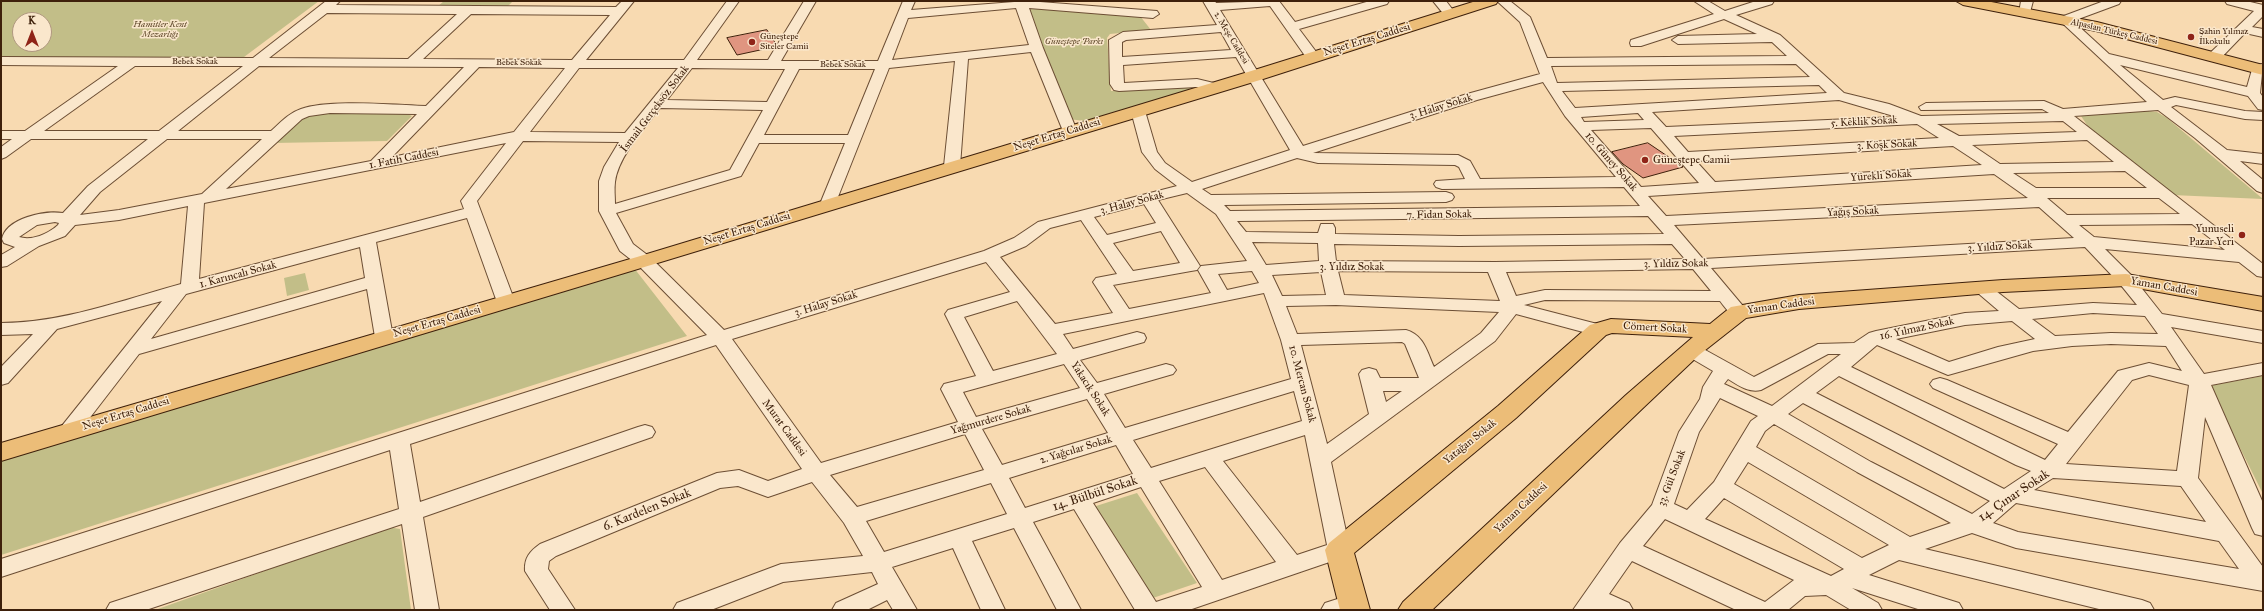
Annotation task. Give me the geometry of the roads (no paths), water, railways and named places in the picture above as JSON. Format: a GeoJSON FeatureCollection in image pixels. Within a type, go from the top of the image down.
{"type":"FeatureCollection","features":[{"type":"Feature","properties":{"kind":"main road","name":"Neşet Ertaş Caddesi"},"geometry":{"type":"LineString","coordinates":[[1,452],[644,261],[952,166],[1254,76],[1313,57],[1445,7],[1492,1]]}},
{"type":"Feature","properties":{"kind":"main road","name":"Alpaslan Türkeş Caddesi"},"geometry":{"type":"LineString","coordinates":[[1964,1],[2026,7],[2065,20],[2214,56],[2261,69]]}},
{"type":"Feature","properties":{"kind":"main road","name":"Yaman Caddesi"},"geometry":{"type":"LineString","coordinates":[[1413,610],[1691,350],[1713,331],[1739,312],[1799,302],[1982,288],[2126,280],[2263,304]]}},
{"type":"Feature","properties":{"kind":"main road","name":"Cömert Sokak"},"geometry":{"type":"LineString","coordinates":[[1598,330],[1611,326],[1713,331]]}},
{"type":"Feature","properties":{"kind":"main road","name":"Yatağan Sokak"},"geometry":{"type":"LineString","coordinates":[[1339,550],[1507,412],[1598,330]]}},
{"type":"Feature","properties":{"kind":"main road","name":"10. Mercan Sokak"},"geometry":{"type":"LineString","coordinates":[[1339,550],[1347,608]]}},
{"type":"Feature","properties":{"kind":"street"},"geometry":{"type":"LineString","coordinates":[[428,10],[438,1]]}},
{"type":"Feature","properties":{"kind":"street"},"geometry":{"type":"LineString","coordinates":[[509,11],[519,1]]}},
{"type":"Feature","properties":{"kind":"street","name":"İsmail Gerçeksöz Sokak"},"geometry":{"type":"LineString","coordinates":[[644,261],[626,247],[607,211],[607,181],[612,167],[630,138],[655,104],[688,64],[733,1]]}},
{"type":"Feature","properties":{"kind":"street"},"geometry":{"type":"LineString","coordinates":[[772,65],[810,1]]}},
{"type":"Feature","properties":{"kind":"street"},"geometry":{"type":"LineString","coordinates":[[828,204],[908,1]]}},
{"type":"Feature","properties":{"kind":"street"},"geometry":{"type":"LineString","coordinates":[[1146,1],[1163,33]]}},
{"type":"Feature","properties":{"kind":"street"},"geometry":{"type":"LineString","coordinates":[[1211,4],[1274,1],[1313,57]]}},
{"type":"Feature","properties":{"kind":"street"},"geometry":{"type":"LineString","coordinates":[[1329,1],[1338,14]]}},
{"type":"Feature","properties":{"kind":"street"},"geometry":{"type":"LineString","coordinates":[[1292,27],[1383,1]]}},
{"type":"Feature","properties":{"kind":"street","name":"10. Güney Sokak"},"geometry":{"type":"LineString","coordinates":[[1503,1],[1526,20],[1547,75],[1570,113],[1739,312]]}},
{"type":"Feature","properties":{"kind":"street"},"geometry":{"type":"LineString","coordinates":[[1700,1],[1723,14],[1775,38],[1839,96]]}},
{"type":"Feature","properties":{"kind":"street"},"geometry":{"type":"LineString","coordinates":[[1674,36],[1723,14],[1768,1]]}},
{"type":"Feature","properties":{"kind":"street"},"geometry":{"type":"LineString","coordinates":[[2115,1],[2065,20],[2141,91],[2259,182]]}},
{"type":"Feature","properties":{"kind":"street"},"geometry":{"type":"LineString","coordinates":[[2231,1],[2263,9]]}},
{"type":"Feature","properties":{"kind":"street"},"geometry":{"type":"LineString","coordinates":[[903,15],[1017,2],[1153,14]]}},
{"type":"Feature","properties":{"kind":"street"},"geometry":{"type":"LineString","coordinates":[[1017,2],[1024,10],[1036,48],[1070,131]]}},
{"type":"Feature","properties":{"kind":"street","name":"2. Meşe Caddesi"},"geometry":{"type":"LineString","coordinates":[[1211,4],[1299,153]]}},
{"type":"Feature","properties":{"kind":"street"},"geometry":{"type":"LineString","coordinates":[[5,235],[34,221],[49,216],[94,189],[329,5],[428,10],[509,11],[624,6]]}},
{"type":"Feature","properties":{"kind":"street"},"geometry":{"type":"LineString","coordinates":[[506,302],[469,201],[575,64],[624,6]]}},
{"type":"Feature","properties":{"kind":"street"},"geometry":{"type":"LineString","coordinates":[[2214,56],[2263,9]]}},
{"type":"Feature","properties":{"kind":"street"},"geometry":{"type":"LineString","coordinates":[[411,63],[468,10]]}},
{"type":"Feature","properties":{"kind":"street"},"geometry":{"type":"LineString","coordinates":[[1213,87],[1197,83],[1122,88],[1117,84],[1115,40],[1118,37],[1225,28]]}},
{"type":"Feature","properties":{"kind":"street"},"geometry":{"type":"LineString","coordinates":[[2243,29],[2263,34]]}},
{"type":"Feature","properties":{"kind":"street"},"geometry":{"type":"LineString","coordinates":[[1674,36],[1698,60]]}},
{"type":"Feature","properties":{"kind":"street"},"geometry":{"type":"LineString","coordinates":[[1636,43],[1674,36],[1775,38]]}},
{"type":"Feature","properties":{"kind":"street","name":"Bebek Sokak"},"geometry":{"type":"LineString","coordinates":[[1,61],[883,65],[1036,48]]}},
{"type":"Feature","properties":{"kind":"street"},"geometry":{"type":"LineString","coordinates":[[1116,61],[1239,53]]}},
{"type":"Feature","properties":{"kind":"street"},"geometry":{"type":"LineString","coordinates":[[952,166],[962,56]]}},
{"type":"Feature","properties":{"kind":"street"},"geometry":{"type":"LineString","coordinates":[[2103,57],[2253,93],[2263,106]]}},
{"type":"Feature","properties":{"kind":"street"},"geometry":{"type":"LineString","coordinates":[[1547,75],[1698,60],[1799,60]]}},
{"type":"Feature","properties":{"kind":"street"},"geometry":{"type":"LineString","coordinates":[[1,72],[19,61]]}},
{"type":"Feature","properties":{"kind":"street"},"geometry":{"type":"LineString","coordinates":[[1,154],[133,61]]}},
{"type":"Feature","properties":{"kind":"street"},"geometry":{"type":"LineString","coordinates":[[375,165],[476,63]]}},
{"type":"Feature","properties":{"kind":"street"},"geometry":{"type":"LineString","coordinates":[[607,211],[736,173],[794,65]]}},
{"type":"Feature","properties":{"kind":"street"},"geometry":{"type":"LineString","coordinates":[[2253,93],[2261,69]]}},
{"type":"Feature","properties":{"kind":"street"},"geometry":{"type":"LineString","coordinates":[[1547,75],[1720,84],[1822,81]]}},
{"type":"Feature","properties":{"kind":"street","name":"3. Halay Sokak"},"geometry":{"type":"LineString","coordinates":[[1,568],[720,337],[990,255],[1020,242],[1044,225],[1191,187],[1472,97],[1547,75]]}},
{"type":"Feature","properties":{"kind":"street"},"geometry":{"type":"LineString","coordinates":[[1720,84],[1764,127]]}},
{"type":"Feature","properties":{"kind":"street"},"geometry":{"type":"LineString","coordinates":[[2141,91],[2263,128]]}},
{"type":"Feature","properties":{"kind":"street"},"geometry":{"type":"LineString","coordinates":[[1570,113],[1839,96],[1884,107],[1920,120],[1956,141],[1999,169],[2065,220],[2126,280],[2154,315],[2199,381],[2263,528]]}},
{"type":"Feature","properties":{"kind":"street"},"geometry":{"type":"LineString","coordinates":[[2175,101],[2245,115],[2263,116]]}},
{"type":"Feature","properties":{"kind":"street","name":"5. Keklik Sokak"},"geometry":{"type":"LineString","coordinates":[[1580,126],[1659,128],[1764,127],[1920,120],[2065,116],[2067,112],[2159,106],[2175,101]]}},
{"type":"Feature","properties":{"kind":"street"},"geometry":{"type":"LineString","coordinates":[[655,104],[773,106]]}},
{"type":"Feature","properties":{"kind":"street"},"geometry":{"type":"LineString","coordinates":[[1926,106],[2044,105],[2065,116],[2126,166],[2263,272]]}},
{"type":"Feature","properties":{"kind":"street"},"geometry":{"type":"LineString","coordinates":[[1642,109],[1711,187]]}},
{"type":"Feature","properties":{"kind":"street"},"geometry":{"type":"LineString","coordinates":[[68,432],[133,350],[185,289],[202,199],[297,116],[316,110],[429,110]]}},
{"type":"Feature","properties":{"kind":"street","name":"10. Mercan Sokak"},"geometry":{"type":"LineString","coordinates":[[1138,111],[1150,152],[1160,166],[1191,187],[1226,216],[1241,237],[1267,280],[1290,340],[1300,383],[1313,424],[1339,550]]}},
{"type":"Feature","properties":{"kind":"street"},"geometry":{"type":"LineString","coordinates":[[1,135],[275,135]]}},
{"type":"Feature","properties":{"kind":"street","name":"1. Fatih Caddesi"},"geometry":{"type":"LineString","coordinates":[[36,242],[64,224],[202,199],[519,136],[630,138]]}},
{"type":"Feature","properties":{"kind":"street","name":"3. Köşk Sokak"},"geometry":{"type":"LineString","coordinates":[[1685,157],[1956,141],[2089,136]]}},
{"type":"Feature","properties":{"kind":"street"},"geometry":{"type":"LineString","coordinates":[[755,139],[854,139]]}},
{"type":"Feature","properties":{"kind":"street"},"geometry":{"type":"LineString","coordinates":[[1299,153],[1307,157],[1318,158],[1458,160],[1465,164],[1475,184]]}},
{"type":"Feature","properties":{"kind":"street"},"geometry":{"type":"LineString","coordinates":[[2224,154],[2263,159]]}},
{"type":"Feature","properties":{"kind":"street"},"geometry":{"type":"LineString","coordinates":[[1436,159],[1450,215],[1467,267]]}},
{"type":"Feature","properties":{"kind":"street","name":"Yürekli Sokak"},"geometry":{"type":"LineString","coordinates":[[1208,200],[1356,198],[1444,191],[1475,184],[1711,187],[1999,169],[2126,166]]}},
{"type":"Feature","properties":{"kind":"street"},"geometry":{"type":"LineString","coordinates":[[34,221],[55,217],[64,224],[94,189]]}},
{"type":"Feature","properties":{"kind":"street","name":"Yağış Sokak"},"geometry":{"type":"LineString","coordinates":[[1657,216],[2161,193]]}},
{"type":"Feature","properties":{"kind":"street"},"geometry":{"type":"LineString","coordinates":[[1336,300],[1325,238],[1327,226],[1356,198]]}},
{"type":"Feature","properties":{"kind":"street"},"geometry":{"type":"LineString","coordinates":[[1124,316],[1102,282],[1191,266],[1149,199]]}},
{"type":"Feature","properties":{"kind":"street","name":"1. Karıncalı Sokak"},"geometry":{"type":"LineString","coordinates":[[1,329],[27,329],[51,325],[472,211]]}},
{"type":"Feature","properties":{"kind":"street"},"geometry":{"type":"LineString","coordinates":[[1085,215],[1128,277]]}},
{"type":"Feature","properties":{"kind":"street","name":"7. Fidan Sokak"},"geometry":{"type":"LineString","coordinates":[[1226,216],[1657,216]]}},
{"type":"Feature","properties":{"kind":"street"},"geometry":{"type":"LineString","coordinates":[[2065,220],[2193,218]]}},
{"type":"Feature","properties":{"kind":"street"},"geometry":{"type":"LineString","coordinates":[[1103,241],[1166,225]]}},
{"type":"Feature","properties":{"kind":"street"},"geometry":{"type":"LineString","coordinates":[[5,235],[16,243],[36,242]]}},
{"type":"Feature","properties":{"kind":"street"},"geometry":{"type":"LineString","coordinates":[[1,257],[9,246],[5,235]]}},
{"type":"Feature","properties":{"kind":"street"},"geometry":{"type":"LineString","coordinates":[[1241,237],[1459,241],[1677,239]]}},
{"type":"Feature","properties":{"kind":"street"},"geometry":{"type":"LineString","coordinates":[[367,240],[384,337]]}},
{"type":"Feature","properties":{"kind":"street"},"geometry":{"type":"LineString","coordinates":[[1,262],[36,242]]}},
{"type":"Feature","properties":{"kind":"street","name":"3. Yıldız Sokak"},"geometry":{"type":"LineString","coordinates":[[1267,280],[1329,266],[1495,267],[1698,264],[2089,242],[2243,257]]}},
{"type":"Feature","properties":{"kind":"street","name":"Yakacık Sokak"},"geometry":{"type":"LineString","coordinates":[[990,255],[1051,332],[1092,391],[1217,591]]}},
{"type":"Feature","properties":{"kind":"street","name":"Murat Caddesi"},"geometry":{"type":"LineString","coordinates":[[644,261],[720,337],[816,472],[852,517],[905,610]]}},
{"type":"Feature","properties":{"kind":"street"},"geometry":{"type":"LineString","coordinates":[[1495,267],[1511,307]]}},
{"type":"Feature","properties":{"kind":"street"},"geometry":{"type":"LineString","coordinates":[[1221,295],[1207,270],[1267,280],[1336,300],[1511,307],[1598,330]]}},
{"type":"Feature","properties":{"kind":"street"},"geometry":{"type":"LineString","coordinates":[[1051,332],[1221,295],[1267,280]]}},
{"type":"Feature","properties":{"kind":"street"},"geometry":{"type":"LineString","coordinates":[[133,350],[374,281]]}},
{"type":"Feature","properties":{"kind":"street"},"geometry":{"type":"LineString","coordinates":[[1982,288],[2051,342]]}},
{"type":"Feature","properties":{"kind":"street"},"geometry":{"type":"LineString","coordinates":[[987,379],[954,314],[1021,294]]}},
{"type":"Feature","properties":{"kind":"street"},"geometry":{"type":"LineString","coordinates":[[1320,460],[1488,338],[1517,301],[1545,295],[1725,296]]}},
{"type":"Feature","properties":{"kind":"street","name":"16. Yılmaz Sokak"},"geometry":{"type":"LineString","coordinates":[[1690,521],[1722,487],[1758,426],[1838,368],[1858,349],[1876,337],[1965,319],[2093,308],[2154,315],[2263,337]]}},
{"type":"Feature","properties":{"kind":"street"},"geometry":{"type":"LineString","coordinates":[[1,379],[51,325]]}},
{"type":"Feature","properties":{"kind":"street"},"geometry":{"type":"LineString","coordinates":[[1290,340],[1379,335],[1406,336],[1413,341],[1425,383]]}},
{"type":"Feature","properties":{"kind":"street"},"geometry":{"type":"LineString","coordinates":[[1876,337],[1944,376],[2070,442]]}},
{"type":"Feature","properties":{"kind":"street"},"geometry":{"type":"LineString","coordinates":[[1944,376],[2012,349],[2051,342],[2116,337],[2171,340]]}},
{"type":"Feature","properties":{"kind":"street"},"geometry":{"type":"LineString","coordinates":[[1069,610],[951,389],[1138,338]]}},
{"type":"Feature","properties":{"kind":"street"},"geometry":{"type":"LineString","coordinates":[[1691,350],[1754,385],[1825,348],[1858,349]]}},
{"type":"Feature","properties":{"kind":"street"},"geometry":{"type":"LineString","coordinates":[[1838,368],[2023,460],[2049,470],[2125,375],[2150,369],[2199,381],[2263,369]]}},
{"type":"Feature","properties":{"kind":"street","name":"33. Gül Sokak"},"geometry":{"type":"LineString","coordinates":[[1590,603],[1628,549],[1662,508],[1689,432],[1710,399],[1713,387],[1724,369]]}},
{"type":"Feature","properties":{"kind":"street","name":"Yağmurdere Sokak"},"geometry":{"type":"LineString","coordinates":[[816,472],[971,425],[1166,370]]}},
{"type":"Feature","properties":{"kind":"street"},"geometry":{"type":"LineString","coordinates":[[1380,416],[1371,379],[1412,384],[1425,383]]}},
{"type":"Feature","properties":{"kind":"street"},"geometry":{"type":"LineString","coordinates":[[2199,381],[2187,479],[2262,581]]}},
{"type":"Feature","properties":{"kind":"street","name":"2. Yağcılar Sokak"},"geometry":{"type":"LineString","coordinates":[[852,517],[1300,383]]}},
{"type":"Feature","properties":{"kind":"street"},"geometry":{"type":"LineString","coordinates":[[1713,387],[1774,415],[1864,467],[1972,524],[2016,540],[2262,581]]}},
{"type":"Feature","properties":{"kind":"street"},"geometry":{"type":"LineString","coordinates":[[1802,394],[2009,497],[2226,534]]}},
{"type":"Feature","properties":{"kind":"street","name":"14. Bülbül Sokak"},"geometry":{"type":"LineString","coordinates":[[685,610],[781,573],[877,563],[1313,424]]}},
{"type":"Feature","properties":{"kind":"street"},"geometry":{"type":"LineString","coordinates":[[118,610],[411,513],[645,432]]}},
{"type":"Feature","properties":{"kind":"street"},"geometry":{"type":"LineString","coordinates":[[399,439],[427,610]]}},
{"type":"Feature","properties":{"kind":"street"},"geometry":{"type":"LineString","coordinates":[[1744,450],[1903,548],[2142,610]]}},
{"type":"Feature","properties":{"kind":"street"},"geometry":{"type":"LineString","coordinates":[[1209,458],[1292,566]]}},
{"type":"Feature","properties":{"kind":"street","name":"14. Çınar Sokak"},"geometry":{"type":"LineString","coordinates":[[1847,577],[1903,548],[1972,524],[1987,516],[2009,497],[2049,470],[2187,479]]}},
{"type":"Feature","properties":{"kind":"street","name":"6. Kardelen Sokak"},"geometry":{"type":"LineString","coordinates":[[563,610],[537,571],[536,564],[540,556],[548,550],[717,481],[739,478],[768,488],[816,472]]}},
{"type":"Feature","properties":{"kind":"street"},"geometry":{"type":"LineString","coordinates":[[1722,487],[1847,577],[1870,610]]}},
{"type":"Feature","properties":{"kind":"street"},"geometry":{"type":"LineString","coordinates":[[1079,499],[1148,610]]}},
{"type":"Feature","properties":{"kind":"street"},"geometry":{"type":"LineString","coordinates":[[1662,508],[1690,521],[1847,577],[1951,610]]}},
{"type":"Feature","properties":{"kind":"street"},"geometry":{"type":"LineString","coordinates":[[959,537],[993,610]]}},
{"type":"Feature","properties":{"kind":"street"},"geometry":{"type":"LineString","coordinates":[[1628,549],[1759,610]]}},
{"type":"Feature","properties":{"kind":"street"},"geometry":{"type":"LineString","coordinates":[[1161,610],[1339,550]]}},
{"type":"Feature","properties":{"kind":"street"},"geometry":{"type":"LineString","coordinates":[[1772,610],[1800,587],[1847,577]]}},
{"type":"Feature","properties":{"kind":"street"},"geometry":{"type":"LineString","coordinates":[[844,610],[892,588]]}},
{"type":"Feature","properties":{"kind":"street"},"geometry":{"type":"LineString","coordinates":[[1590,603],[1621,610]]}},
{"type":"Feature","properties":{"kind":"place","name":"Şahin Yılmaz İlkokulu"},"geometry":{"type":"Point","coordinates":[2191,37]}},
{"type":"Feature","properties":{"kind":"place","name":"Güneştepe Siteler Camii"},"geometry":{"type":"Point","coordinates":[752,42]}},
{"type":"Feature","properties":{"kind":"place","name":"Güneştepe Camii"},"geometry":{"type":"Point","coordinates":[1645,160]}},
{"type":"Feature","properties":{"kind":"place","name":"Yunuseli Pazar Yeri"},"geometry":{"type":"Point","coordinates":[2242,235]}},
{"type":"Feature","properties":{"kind":"park label","name":"Hamitler Kent Mezarlığı"},"geometry":{"type":"Point","coordinates":[160,30]}},
{"type":"Feature","properties":{"kind":"park label","name":"Güneştepe Parkı"},"geometry":{"type":"Point","coordinates":[1074,42]}}]}
